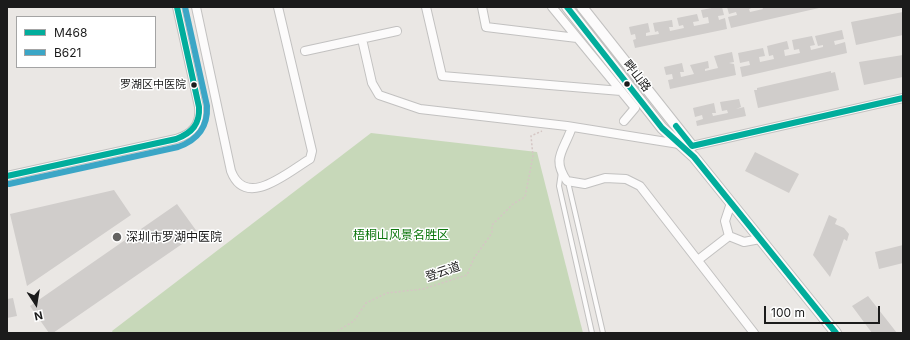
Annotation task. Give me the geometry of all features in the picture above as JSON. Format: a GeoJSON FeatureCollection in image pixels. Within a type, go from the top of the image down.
{"type":"FeatureCollection","features":[{"type":"Feature","properties":{"kind":"street"},"geometry":{"type":"LineString","coordinates":[[7,176],[176,139],[194,130],[199,118],[199,107],[177,7]]}},
{"type":"Feature","properties":{"kind":"street"},"geometry":{"type":"LineString","coordinates":[[196,7],[231,171],[234,180],[241,187],[251,189],[264,187],[310,159],[312,151],[278,7]]}},
{"type":"Feature","properties":{"kind":"street"},"geometry":{"type":"LineString","coordinates":[[426,7],[442,76],[621,91]]}},
{"type":"Feature","properties":{"kind":"street"},"geometry":{"type":"LineString","coordinates":[[482,7],[486,27],[577,38]]}},
{"type":"Feature","properties":{"kind":"street"},"geometry":{"type":"LineString","coordinates":[[552,7],[635,108],[624,121]]}},
{"type":"Feature","properties":{"kind":"street","name":"畔山路"},"geometry":{"type":"LineString","coordinates":[[567,7],[662,128],[694,157],[836,333]]}},
{"type":"Feature","properties":{"kind":"street","name":"畔山路"},"geometry":{"type":"LineString","coordinates":[[582,7],[692,146]]}},
{"type":"Feature","properties":{"kind":"street"},"geometry":{"type":"LineString","coordinates":[[305,51],[397,31]]}},
{"type":"Feature","properties":{"kind":"street"},"geometry":{"type":"LineString","coordinates":[[362,39],[372,84],[379,95],[420,109],[572,127],[679,144]]}},
{"type":"Feature","properties":{"kind":"street"},"geometry":{"type":"LineString","coordinates":[[692,146],[903,98]]}},
{"type":"Feature","properties":{"kind":"street"},"geometry":{"type":"LineString","coordinates":[[572,127],[567,143],[558,157],[561,172],[568,181],[585,184],[605,178],[626,179],[640,186],[754,333]]}},
{"type":"Feature","properties":{"kind":"street"},"geometry":{"type":"LineString","coordinates":[[729,236],[725,221],[731,203]]}},
{"type":"Feature","properties":{"kind":"street"},"geometry":{"type":"LineString","coordinates":[[698,260],[729,236]]}},
{"type":"Feature","properties":{"kind":"street"},"geometry":{"type":"LineString","coordinates":[[729,236],[744,242],[760,239]]}},
{"type":"Feature","properties":{"kind":"lane"},"geometry":{"type":"LineString","coordinates":[[561,172],[559,186],[592,333]]}},
{"type":"Feature","properties":{"kind":"lane"},"geometry":{"type":"LineString","coordinates":[[568,181],[603,333]]}},
{"type":"Feature","properties":{"kind":"path","name":"登云道"},"geometry":{"type":"LineString","coordinates":[[334,333],[354,321],[366,304],[387,293],[423,289],[468,275],[474,258],[492,233],[492,225],[513,204],[525,197],[534,156],[530,136],[545,130]]}},
{"type":"Feature","properties":{"kind":"green space","name":"梧桐山风景名胜区"},"geometry":{"type":"Polygon","coordinates":[[[371,133],[537,152],[583,333],[113,333],[112,331],[371,133]]]}},
{"type":"Feature","properties":{"kind":"building"},"geometry":{"type":"Polygon","coordinates":[[[722,7],[724,15],[718,16],[719,20],[725,18],[727,29],[635,48],[633,40],[636,39],[635,34],[631,35],[629,27],[648,23],[650,32],[646,33],[646,36],[659,34],[658,31],[655,32],[653,23],[672,20],[673,27],[669,27],[670,31],[684,28],[683,25],[679,26],[677,18],[697,14],[699,21],[693,22],[694,26],[709,23],[708,17],[703,18],[701,10],[722,7]]]}},
{"type":"Feature","properties":{"kind":"building"},"geometry":{"type":"Polygon","coordinates":[[[727,7],[754,7],[749,9],[750,12],[763,9],[762,7],[819,8],[731,28],[728,17],[737,15],[736,12],[729,14],[727,7]]]}},
{"type":"Feature","properties":{"kind":"building"},"geometry":{"type":"Polygon","coordinates":[[[903,12],[903,35],[856,45],[851,22],[903,12]]]}},
{"type":"Feature","properties":{"kind":"building"},"geometry":{"type":"Polygon","coordinates":[[[842,30],[844,39],[834,41],[835,45],[845,42],[847,53],[742,77],[740,67],[750,65],[749,61],[740,63],[738,53],[763,48],[765,56],[759,57],[760,62],[774,59],[773,55],[769,56],[767,46],[787,41],[789,49],[784,50],[785,56],[800,53],[799,49],[794,50],[792,40],[812,36],[815,45],[810,46],[811,50],[823,47],[823,45],[818,46],[815,36],[842,30]]]}},
{"type":"Feature","properties":{"kind":"building"},"geometry":{"type":"Polygon","coordinates":[[[732,52],[734,62],[729,63],[734,64],[736,75],[670,89],[668,80],[673,79],[672,74],[666,75],[664,67],[682,63],[684,72],[680,72],[681,77],[694,74],[690,65],[708,61],[709,68],[705,69],[705,71],[718,68],[714,56],[732,52]]]}},
{"type":"Feature","properties":{"kind":"building"},"geometry":{"type":"Polygon","coordinates":[[[903,55],[903,77],[864,85],[859,62],[903,55]]]}},
{"type":"Feature","properties":{"kind":"building"},"geometry":{"type":"Polygon","coordinates":[[[831,71],[831,73],[835,72],[839,90],[758,108],[754,90],[757,90],[757,88],[831,71]]]}},
{"type":"Feature","properties":{"kind":"building"},"geometry":{"type":"Polygon","coordinates":[[[739,99],[741,107],[736,109],[744,107],[746,116],[697,126],[696,121],[703,119],[702,115],[695,117],[693,108],[714,103],[716,113],[712,113],[713,116],[728,113],[727,110],[722,111],[720,102],[739,99]]]}},
{"type":"Feature","properties":{"kind":"building"},"geometry":{"type":"Polygon","coordinates":[[[755,152],[799,174],[789,193],[745,171],[755,152]]]}},
{"type":"Feature","properties":{"kind":"building"},"geometry":{"type":"Polygon","coordinates":[[[114,190],[131,215],[27,286],[10,214],[114,190]]]}},
{"type":"Feature","properties":{"kind":"building"},"geometry":{"type":"Polygon","coordinates":[[[177,204],[198,233],[53,333],[49,333],[30,306],[177,204]]]}},
{"type":"Feature","properties":{"kind":"building"},"geometry":{"type":"Polygon","coordinates":[[[829,215],[837,219],[835,224],[844,228],[849,234],[847,241],[844,239],[830,277],[813,255],[829,215]]]}},
{"type":"Feature","properties":{"kind":"building"},"geometry":{"type":"Polygon","coordinates":[[[903,245],[903,263],[879,269],[875,252],[903,245]]]}},
{"type":"Feature","properties":{"kind":"building"},"geometry":{"type":"Polygon","coordinates":[[[868,296],[897,333],[872,333],[852,306],[868,296]]]}},
{"type":"Feature","properties":{"kind":"building"},"geometry":{"type":"Polygon","coordinates":[[[13,298],[17,316],[7,318],[7,299],[13,298]]]}},
{"type":"Feature","properties":{"kind":"transit line","name":"M468"},"geometry":{"type":"LineString","coordinates":[[7,176],[176,139],[191,131],[198,118],[199,107],[177,7]]}},
{"type":"Feature","properties":{"kind":"transit line","name":"B621"},"geometry":{"type":"LineString","coordinates":[[9,184],[178,147],[191,141],[200,132],[206,120],[207,106],[185,7]]}},
{"type":"Feature","properties":{"kind":"transit line","name":"M468"},"geometry":{"type":"LineString","coordinates":[[567,7],[662,128],[694,157],[836,333]]}},
{"type":"Feature","properties":{"kind":"transit line","name":"M468"},"geometry":{"type":"LineString","coordinates":[[676,126],[692,146],[903,98]]}},
{"type":"Feature","properties":{"kind":"place","name":"罗湖区中医院"},"geometry":{"type":"Point","coordinates":[194,85]}},
{"type":"Feature","properties":{"kind":"place","name":"深圳市罗湖中医院"},"geometry":{"type":"Point","coordinates":[117,237]}}]}
